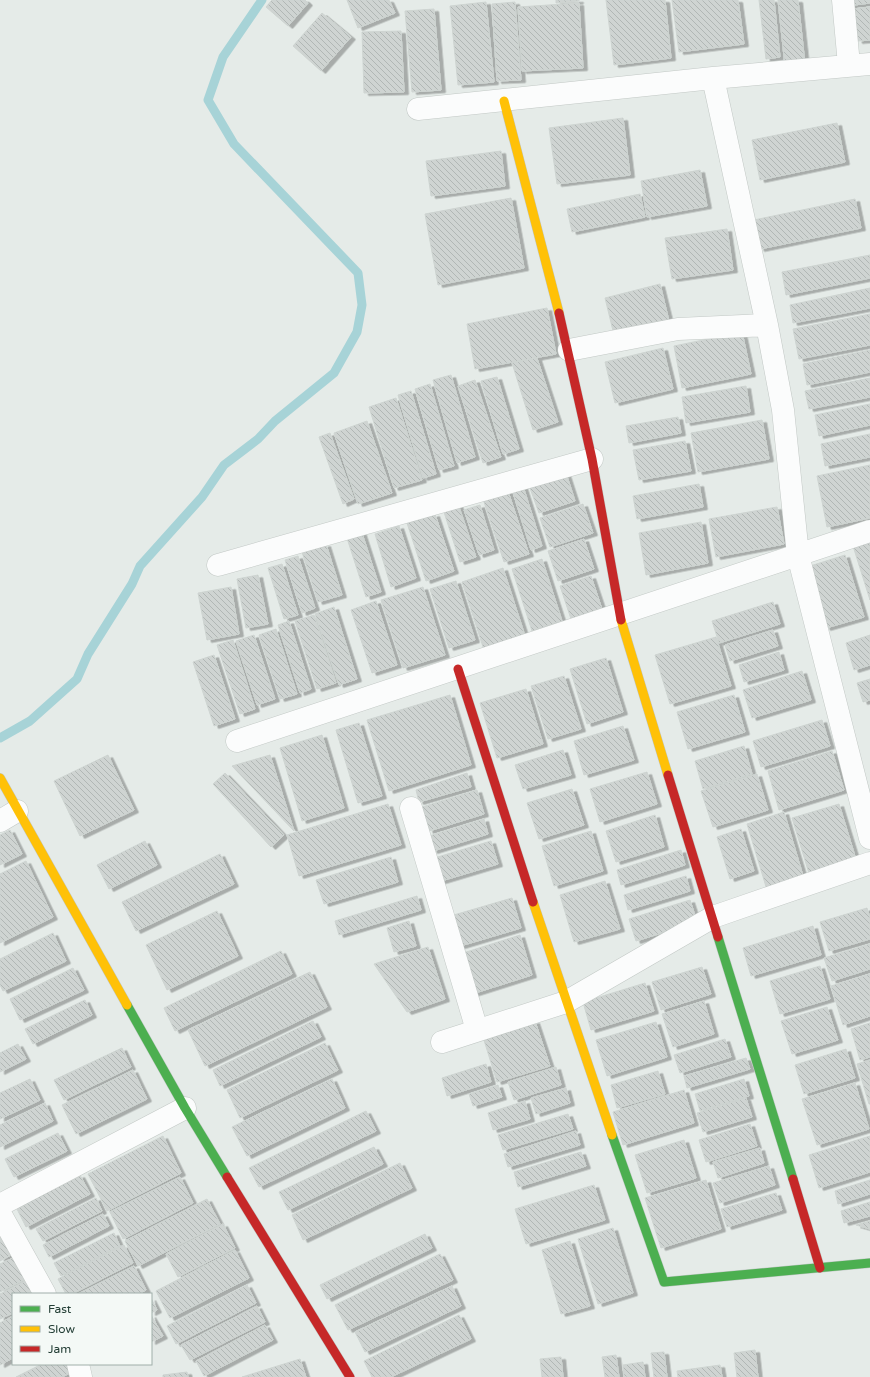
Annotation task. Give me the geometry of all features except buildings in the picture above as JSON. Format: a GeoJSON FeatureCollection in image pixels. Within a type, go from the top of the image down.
{"type":"FeatureCollection","features":[{"type":"Feature","properties":{"kind":"street"},"geometry":{"type":"LineString","coordinates":[[418,109],[713,78],[860,65],[843,0]]}},
{"type":"Feature","properties":{"kind":"street"},"geometry":{"type":"LineString","coordinates":[[713,78],[767,325],[782,410],[798,555],[870,838]]}},
{"type":"Feature","properties":{"kind":"street"},"geometry":{"type":"LineString","coordinates":[[504,101],[569,350],[592,459],[620,614],[820,1268]]}},
{"type":"Feature","properties":{"kind":"street"},"geometry":{"type":"LineString","coordinates":[[569,350],[678,329],[767,325]]}},
{"type":"Feature","properties":{"kind":"street"},"geometry":{"type":"LineString","coordinates":[[218,565],[592,459]]}},
{"type":"Feature","properties":{"kind":"street"},"geometry":{"type":"LineString","coordinates":[[237,741],[458,669],[870,531]]}},
{"type":"Feature","properties":{"kind":"street"},"geometry":{"type":"LineString","coordinates":[[458,669],[566,1002],[664,1282],[870,1263]]}},
{"type":"Feature","properties":{"kind":"street"},"geometry":{"type":"LineString","coordinates":[[0,778],[8,816],[350,1377]]}},
{"type":"Feature","properties":{"kind":"street"},"geometry":{"type":"LineString","coordinates":[[411,808],[477,1030]]}},
{"type":"Feature","properties":{"kind":"street"},"geometry":{"type":"LineString","coordinates":[[442,1042],[566,1002],[713,917],[870,863]]}},
{"type":"Feature","properties":{"kind":"street"},"geometry":{"type":"LineString","coordinates":[[0,1205],[186,1108]]}},
{"type":"Feature","properties":{"kind":"street"},"geometry":{"type":"LineString","coordinates":[[0,1213],[44,1293]]}},
{"type":"Feature","properties":{"kind":"street"},"geometry":{"type":"LineString","coordinates":[[78,1365],[81,1377]]}},
{"type":"Feature","properties":{"kind":"waterway"},"geometry":{"type":"LineString","coordinates":[[0,738],[30,721],[77,679],[88,654],[132,584],[140,566],[202,497],[224,465],[258,439],[275,421],[334,373],[357,332],[362,305],[358,273],[234,144],[208,100],[223,57],[262,0]]}},
{"type":"Feature","properties":{"kind":"traffic: fast"},"geometry":{"type":"LineString","coordinates":[[718,937],[793,1179]]}},
{"type":"Feature","properties":{"kind":"traffic: fast"},"geometry":{"type":"LineString","coordinates":[[127,1005],[185,1108],[227,1177]]}},
{"type":"Feature","properties":{"kind":"traffic: fast"},"geometry":{"type":"LineString","coordinates":[[612,1135],[664,1282],[870,1263]]}},
{"type":"Feature","properties":{"kind":"traffic: slow"},"geometry":{"type":"LineString","coordinates":[[504,101],[559,313]]}},
{"type":"Feature","properties":{"kind":"traffic: slow"},"geometry":{"type":"LineString","coordinates":[[621,620],[668,775]]}},
{"type":"Feature","properties":{"kind":"traffic: slow"},"geometry":{"type":"LineString","coordinates":[[0,778],[127,1005]]}},
{"type":"Feature","properties":{"kind":"traffic: slow"},"geometry":{"type":"LineString","coordinates":[[533,902],[612,1135]]}},
{"type":"Feature","properties":{"kind":"traffic: jam"},"geometry":{"type":"LineString","coordinates":[[559,313],[592,459],[621,620]]}},
{"type":"Feature","properties":{"kind":"traffic: jam"},"geometry":{"type":"LineString","coordinates":[[458,669],[533,902]]}},
{"type":"Feature","properties":{"kind":"traffic: jam"},"geometry":{"type":"LineString","coordinates":[[668,775],[718,937]]}},
{"type":"Feature","properties":{"kind":"traffic: jam"},"geometry":{"type":"LineString","coordinates":[[227,1177],[350,1377]]}},
{"type":"Feature","properties":{"kind":"traffic: jam"},"geometry":{"type":"LineString","coordinates":[[793,1179],[820,1268]]}}]}
